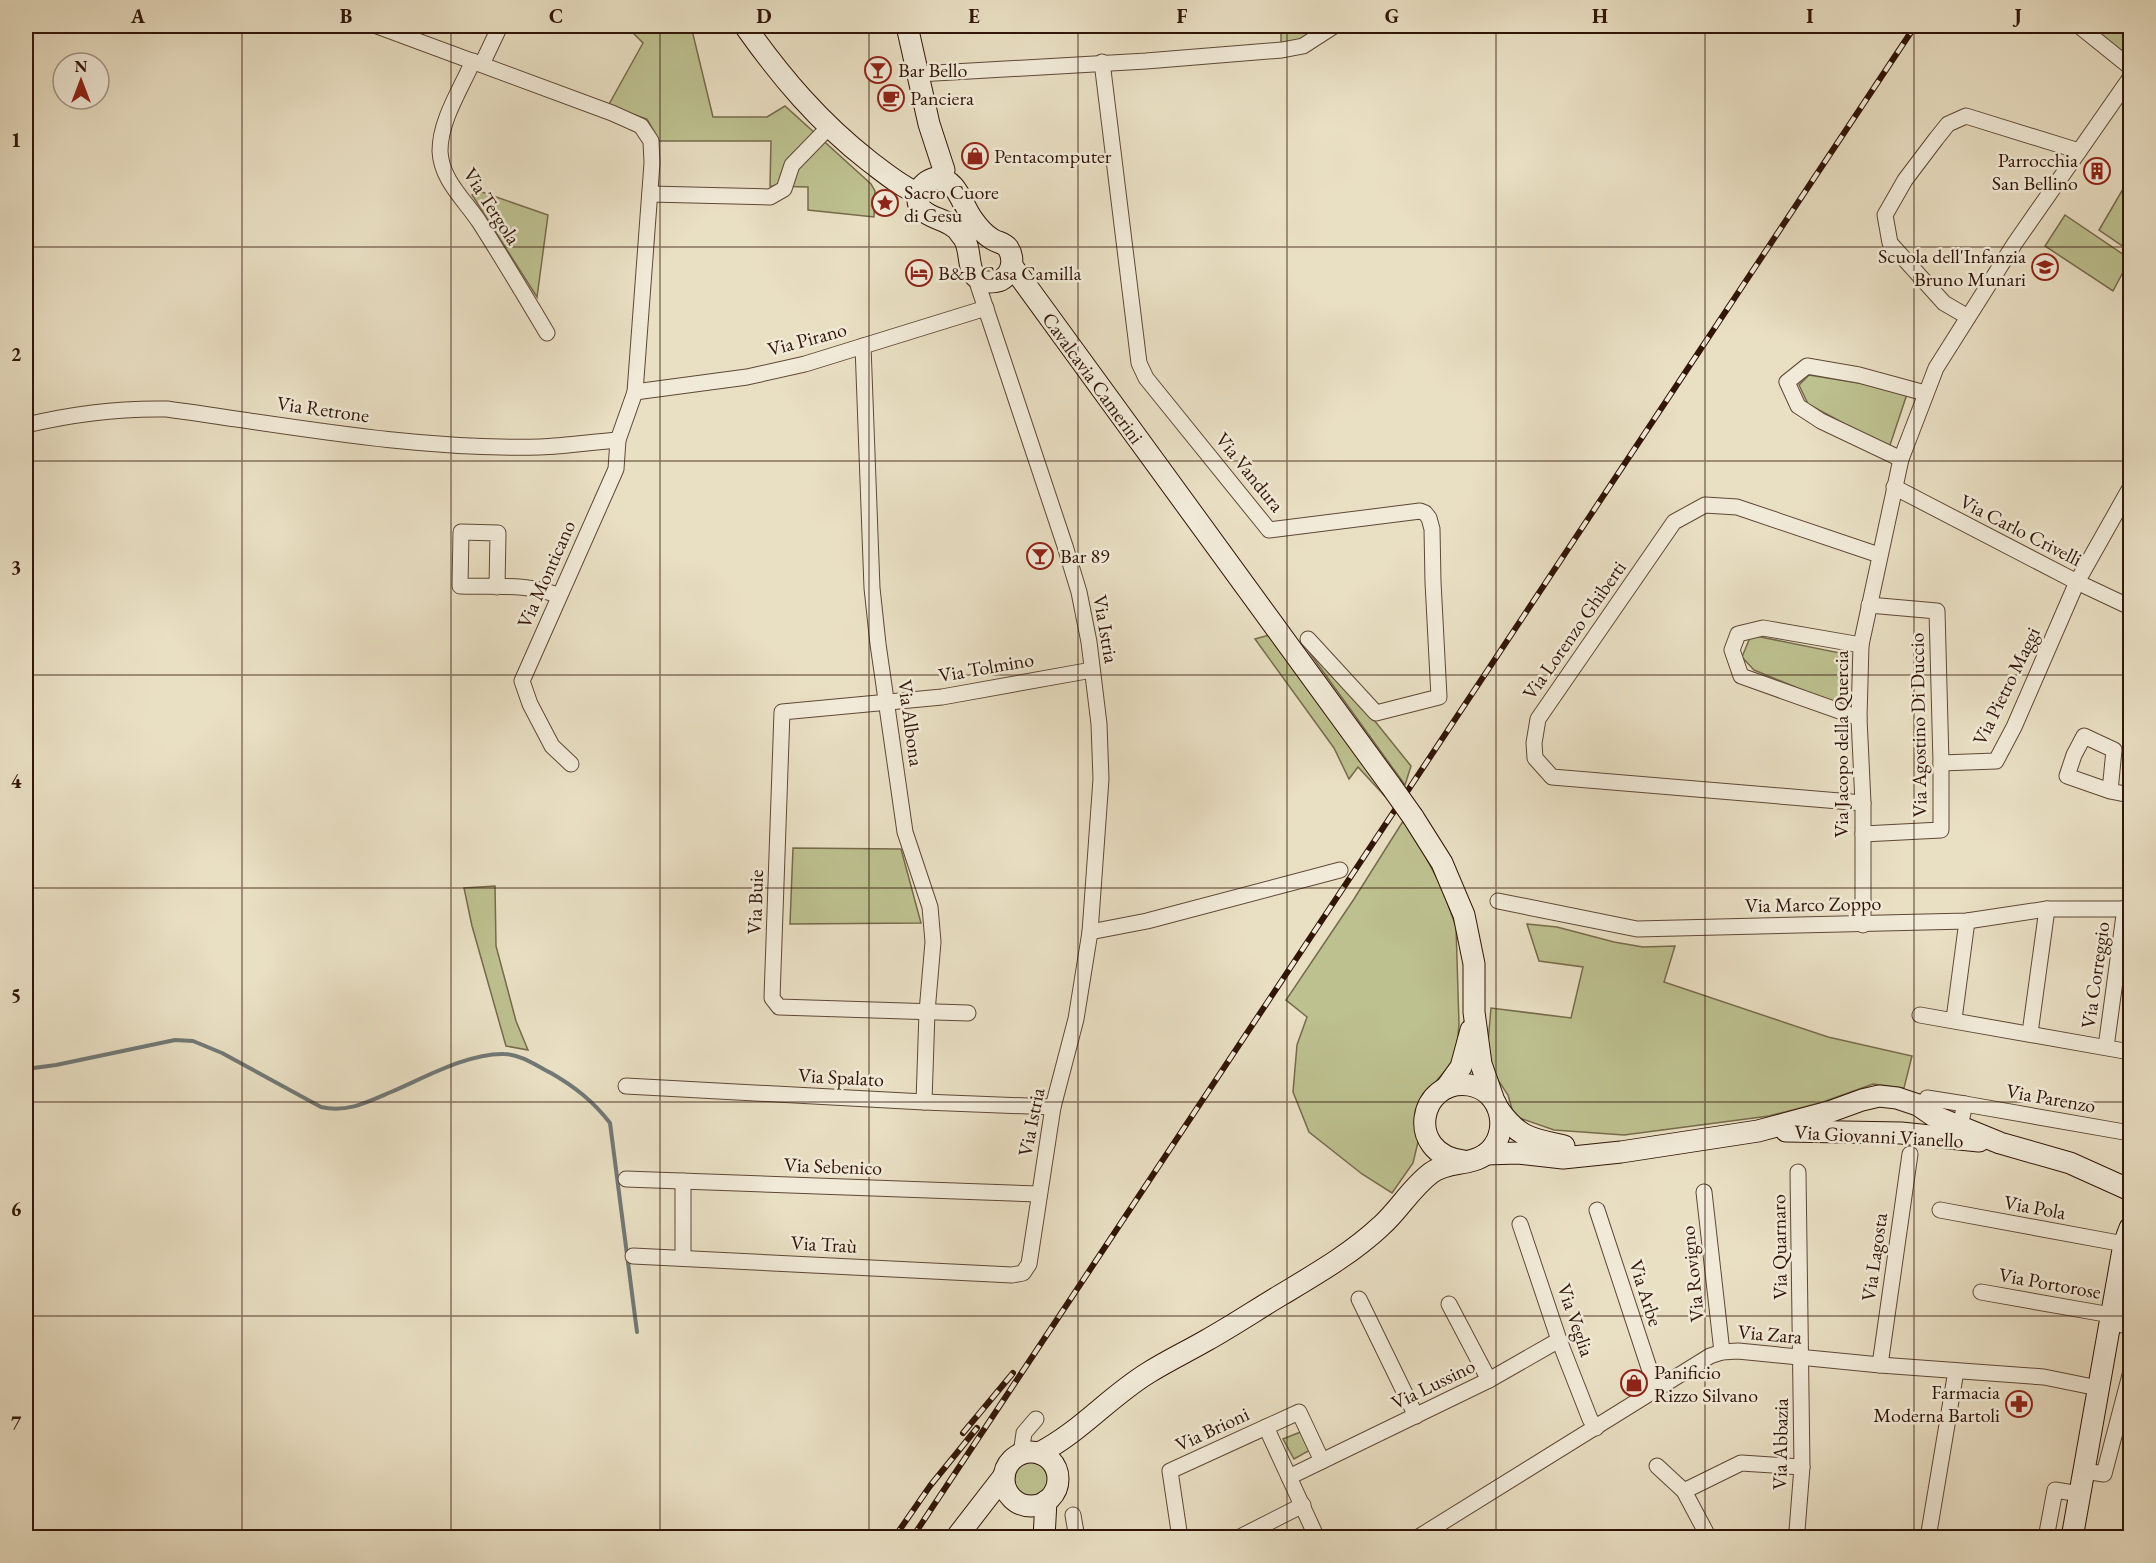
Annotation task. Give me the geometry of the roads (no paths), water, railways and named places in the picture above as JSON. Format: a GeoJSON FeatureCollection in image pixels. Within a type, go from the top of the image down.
{"type":"FeatureCollection","features":[{"type":"Feature","properties":{"kind":"main road"},"geometry":{"type":"LineString","coordinates":[[745,26],[783,78],[812,111],[890,178],[919,194]]}},
{"type":"Feature","properties":{"kind":"main road"},"geometry":{"type":"LineString","coordinates":[[907,26],[929,124],[944,170],[942,178]]}},
{"type":"Feature","properties":{"kind":"main road"},"geometry":{"type":"LineString","coordinates":[[942,178],[954,185],[958,197],[981,230],[1008,249],[1011,254],[1012,266],[1001,280],[983,281],[975,276],[970,266],[970,254],[966,241],[955,227],[923,211],[919,203],[921,188],[930,180],[942,178]]}},
{"type":"Feature","properties":{"kind":"main road"},"geometry":{"type":"LineString","coordinates":[[939,218],[953,212],[958,204],[958,197]]}},
{"type":"Feature","properties":{"kind":"main road"},"geometry":{"type":"LineString","coordinates":[[970,254],[979,243],[993,240]]}},
{"type":"Feature","properties":{"kind":"main road","name":"Cavalcavia Camerini"},"geometry":{"type":"LineString","coordinates":[[1012,266],[1413,817],[1442,864],[1464,915],[1473,964],[1474,1012]]}},
{"type":"Feature","properties":{"kind":"main road"},"geometry":{"type":"LineString","coordinates":[[1446,1088],[1461,1067],[1467,1051],[1474,1012]]}},
{"type":"Feature","properties":{"kind":"main road"},"geometry":{"type":"LineString","coordinates":[[1474,1012],[1481,1064],[1496,1104],[1502,1122],[1500,1134],[1486,1154],[1475,1160],[1463,1161],[1451,1160],[1440,1154],[1426,1135],[1424,1124],[1426,1113],[1437,1094],[1446,1088],[1458,1084],[1471,1085],[1483,1090],[1496,1104]]}},
{"type":"Feature","properties":{"kind":"main road","name":"Via Giovanni Vianello"},"geometry":{"type":"LineString","coordinates":[[1486,1154],[1518,1153],[1563,1158],[1621,1152],[1758,1131],[1879,1096],[1897,1098],[1918,1105],[1934,1116],[2000,1143],[2070,1163],[2130,1190]]}},
{"type":"Feature","properties":{"kind":"main road","name":"Via Giovanni Vianello"},"geometry":{"type":"LineString","coordinates":[[1496,1104],[1510,1125],[1530,1139],[1568,1147],[1621,1152]]}},
{"type":"Feature","properties":{"kind":"main road","name":"Via Giovanni Vianello"},"geometry":{"type":"LineString","coordinates":[[1758,1131],[1901,1133],[2000,1143]]}},
{"type":"Feature","properties":{"kind":"main road"},"geometry":{"type":"LineString","coordinates":[[1405,1197],[1420,1161],[1426,1135]]}},
{"type":"Feature","properties":{"kind":"main road"},"geometry":{"type":"LineString","coordinates":[[956,1538],[1004,1476],[1009,1463],[1077,1428],[1098,1409],[1147,1373],[1322,1272],[1356,1248],[1383,1224],[1405,1197],[1430,1173],[1441,1167],[1463,1161]]}},
{"type":"Feature","properties":{"kind":"main road"},"geometry":{"type":"LineString","coordinates":[[2075,1537],[2098,1388],[2117,1322],[2127,1236]]}},
{"type":"Feature","properties":{"kind":"main road"},"geometry":{"type":"LineString","coordinates":[[972,1518],[998,1504],[1020,1503],[1032,1506],[1046,1501],[1053,1495],[1057,1487],[1056,1470],[1077,1428]]}},
{"type":"Feature","properties":{"kind":"main road"},"geometry":{"type":"LineString","coordinates":[[1030,1454],[1046,1457],[1056,1470]]}},
{"type":"Feature","properties":{"kind":"main road"},"geometry":{"type":"LineString","coordinates":[[1004,1476],[1004,1486],[1008,1494],[1020,1503],[1039,1538]]}},
{"type":"Feature","properties":{"kind":"main road"},"geometry":{"type":"LineString","coordinates":[[1044,1538],[1046,1501]]}},
{"type":"Feature","properties":{"kind":"street"},"geometry":{"type":"LineString","coordinates":[[377,26],[612,113],[641,126],[651,141],[650,194],[635,392]]}},
{"type":"Feature","properties":{"kind":"street","name":"Via Tergola"},"geometry":{"type":"LineString","coordinates":[[500,26],[446,121],[440,152],[449,182],[478,221],[547,333]]}},
{"type":"Feature","properties":{"kind":"street"},"geometry":{"type":"LineString","coordinates":[[918,74],[1282,50],[1303,46],[1334,26]]}},
{"type":"Feature","properties":{"kind":"street"},"geometry":{"type":"LineString","coordinates":[[2079,26],[2130,67]]}},
{"type":"Feature","properties":{"kind":"street","name":"Via Vandura"},"geometry":{"type":"LineString","coordinates":[[1102,62],[1139,363],[1146,378],[1269,530],[1420,511],[1430,518],[1440,697],[1376,713],[1308,639]]}},
{"type":"Feature","properties":{"kind":"street","name":"Via Jacopo della Quercia"},"geometry":{"type":"LineString","coordinates":[[1863,924],[1863,803],[1859,718],[1861,645],[1901,459],[1936,368],[2015,243],[2130,78]]}},
{"type":"Feature","properties":{"kind":"street"},"geometry":{"type":"LineString","coordinates":[[1968,317],[1944,303],[1890,243],[1885,215],[1905,180],[1948,124],[1966,116],[2079,150]]}},
{"type":"Feature","properties":{"kind":"street"},"geometry":{"type":"LineString","coordinates":[[650,194],[770,197],[784,189],[792,165],[830,127]]}},
{"type":"Feature","properties":{"kind":"street","name":"Via Istria"},"geometry":{"type":"LineString","coordinates":[[975,276],[1065,546],[1084,614],[1099,724],[1101,779],[1090,932],[1076,1019],[1053,1107],[1029,1264],[1023,1273],[1012,1275]]}},
{"type":"Feature","properties":{"kind":"street","name":"Via Pirano"},"geometry":{"type":"LineString","coordinates":[[635,392],[747,377],[805,364],[986,308]]}},
{"type":"Feature","properties":{"kind":"street","name":"Via Albona"},"geometry":{"type":"LineString","coordinates":[[863,346],[872,588],[905,832],[930,907],[933,942],[927,1012],[924,1102]]}},
{"type":"Feature","properties":{"kind":"street"},"geometry":{"type":"LineString","coordinates":[[1901,459],[1821,421],[1798,406],[1787,382],[1807,366],[1859,375],[1925,393]]}},
{"type":"Feature","properties":{"kind":"street","name":"Via Monticano"},"geometry":{"type":"LineString","coordinates":[[571,764],[552,746],[530,704],[522,681],[616,469],[618,440],[635,392]]}},
{"type":"Feature","properties":{"kind":"street","name":"Via Retrone"},"geometry":{"type":"LineString","coordinates":[[26,425],[57,417],[130,408],[167,409],[397,440],[465,445],[541,447],[618,440]]}},
{"type":"Feature","properties":{"kind":"street","name":"Via Carlo Crivelli"},"geometry":{"type":"LineString","coordinates":[[1894,487],[2130,607]]}},
{"type":"Feature","properties":{"kind":"street"},"geometry":{"type":"LineString","coordinates":[[2077,582],[2130,488]]}},
{"type":"Feature","properties":{"kind":"street","name":"Via Lorenzo Ghiberti"},"geometry":{"type":"LineString","coordinates":[[1863,803],[1552,777],[1535,758],[1534,743],[1538,719],[1674,522],[1705,505],[1737,507],[1879,555]]}},
{"type":"Feature","properties":{"kind":"street","name":"Via Pietro Maggi"},"geometry":{"type":"LineString","coordinates":[[1941,763],[1996,761],[2014,727],[2077,582]]}},
{"type":"Feature","properties":{"kind":"street"},"geometry":{"type":"LineString","coordinates":[[497,587],[544,589],[560,596]]}},
{"type":"Feature","properties":{"kind":"street","name":"Via Agostino Di Duccio"},"geometry":{"type":"LineString","coordinates":[[1863,834],[1941,830],[1937,611],[1869,605]]}},
{"type":"Feature","properties":{"kind":"street"},"geometry":{"type":"LineString","coordinates":[[1859,718],[1741,676],[1732,650],[1738,634],[1763,628],[1861,645]]}},
{"type":"Feature","properties":{"kind":"street","name":"Via Tolmino"},"geometry":{"type":"LineString","coordinates":[[886,702],[942,697],[1092,670]]}},
{"type":"Feature","properties":{"kind":"street","name":"Via Buie"},"geometry":{"type":"LineString","coordinates":[[886,702],[782,712],[772,998],[779,1006],[968,1013]]}},
{"type":"Feature","properties":{"kind":"street"},"geometry":{"type":"LineString","coordinates":[[2110,791],[2130,795]]}},
{"type":"Feature","properties":{"kind":"street"},"geometry":{"type":"LineString","coordinates":[[1090,932],[1147,921],[1340,870]]}},
{"type":"Feature","properties":{"kind":"street","name":"Via Marco Zoppo"},"geometry":{"type":"LineString","coordinates":[[1498,901],[1637,929],[1967,921],[2047,909],[2128,908]]}},
{"type":"Feature","properties":{"kind":"street","name":"Via Correggio"},"geometry":{"type":"LineString","coordinates":[[2106,1047],[2128,908]]}},
{"type":"Feature","properties":{"kind":"street"},"geometry":{"type":"LineString","coordinates":[[2030,1033],[2047,909]]}},
{"type":"Feature","properties":{"kind":"street"},"geometry":{"type":"LineString","coordinates":[[1954,1019],[1967,921]]}},
{"type":"Feature","properties":{"kind":"street"},"geometry":{"type":"LineString","coordinates":[[1920,1015],[1954,1019],[2130,1052]]}},
{"type":"Feature","properties":{"kind":"street","name":"Via Spalato"},"geometry":{"type":"LineString","coordinates":[[626,1086],[1053,1107]]}},
{"type":"Feature","properties":{"kind":"street","name":"Via Parenzo"},"geometry":{"type":"LineString","coordinates":[[1927,1098],[2130,1132]]}},
{"type":"Feature","properties":{"kind":"street"},"geometry":{"type":"LineString","coordinates":[[1960,1126],[1965,1104]]}},
{"type":"Feature","properties":{"kind":"street","name":"Via Lagosta"},"geometry":{"type":"LineString","coordinates":[[1880,1365],[1910,1154]]}},
{"type":"Feature","properties":{"kind":"street","name":"Via Quarnaro"},"geometry":{"type":"LineString","coordinates":[[1798,1172],[1802,1358]]}},
{"type":"Feature","properties":{"kind":"street","name":"Via Sebenico"},"geometry":{"type":"LineString","coordinates":[[626,1179],[1038,1194]]}},
{"type":"Feature","properties":{"kind":"street"},"geometry":{"type":"LineString","coordinates":[[683,1181],[683,1257]]}},
{"type":"Feature","properties":{"kind":"street","name":"Via Rovigno"},"geometry":{"type":"LineString","coordinates":[[1704,1192],[1722,1352]]}},
{"type":"Feature","properties":{"kind":"street","name":"Via Arbe"},"geometry":{"type":"LineString","coordinates":[[1597,1210],[1656,1389]]}},
{"type":"Feature","properties":{"kind":"street","name":"Via Pola"},"geometry":{"type":"LineString","coordinates":[[1940,1210],[2127,1236]]}},
{"type":"Feature","properties":{"kind":"street","name":"Via Veglia"},"geometry":{"type":"LineString","coordinates":[[1520,1224],[1559,1340],[1590,1419],[1596,1428]]}},
{"type":"Feature","properties":{"kind":"street","name":"Via Traù"},"geometry":{"type":"LineString","coordinates":[[633,1256],[1012,1275]]}},
{"type":"Feature","properties":{"kind":"street","name":"Via Portorose"},"geometry":{"type":"LineString","coordinates":[[1981,1292],[2117,1322]]}},
{"type":"Feature","properties":{"kind":"street"},"geometry":{"type":"LineString","coordinates":[[1359,1299],[1416,1416]]}},
{"type":"Feature","properties":{"kind":"street"},"geometry":{"type":"LineString","coordinates":[[1449,1304],[1489,1380]]}},
{"type":"Feature","properties":{"kind":"street","name":"Via Lussino"},"geometry":{"type":"LineString","coordinates":[[1289,1477],[1489,1380],[1559,1340]]}},
{"type":"Feature","properties":{"kind":"street","name":"Via Zara"},"geometry":{"type":"LineString","coordinates":[[1417,1538],[1710,1356],[1722,1352],[1738,1351],[1880,1365],[2044,1377],[2098,1388]]}},
{"type":"Feature","properties":{"kind":"street","name":"Via Abbazia"},"geometry":{"type":"LineString","coordinates":[[1797,1530],[1802,1467],[1802,1358]]}},
{"type":"Feature","properties":{"kind":"street"},"geometry":{"type":"LineString","coordinates":[[1928,1538],[1956,1371]]}},
{"type":"Feature","properties":{"kind":"street"},"geometry":{"type":"LineString","coordinates":[[2084,1471],[2104,1474],[2130,1375]]}},
{"type":"Feature","properties":{"kind":"street"},"geometry":{"type":"LineString","coordinates":[[1317,1538],[1266,1428],[1299,1412],[1322,1461]]}},
{"type":"Feature","properties":{"kind":"street"},"geometry":{"type":"LineString","coordinates":[[1030,1454],[1024,1433],[1036,1419]]}},
{"type":"Feature","properties":{"kind":"street","name":"Via Brioni"},"geometry":{"type":"LineString","coordinates":[[1180,1538],[1170,1471],[1266,1428]]}},
{"type":"Feature","properties":{"kind":"street"},"geometry":{"type":"LineString","coordinates":[[1684,1491],[1741,1463],[1802,1467]]}},
{"type":"Feature","properties":{"kind":"street"},"geometry":{"type":"LineString","coordinates":[[1657,1466],[1684,1491],[1709,1538]]}},
{"type":"Feature","properties":{"kind":"street"},"geometry":{"type":"LineString","coordinates":[[2046,1538],[2055,1490],[2080,1494]]}},
{"type":"Feature","properties":{"kind":"street"},"geometry":{"type":"LineString","coordinates":[[1238,1538],[1303,1505]]}},
{"type":"Feature","properties":{"kind":"street"},"geometry":{"type":"LineString","coordinates":[[1073,1515],[1077,1538]]}},
{"type":"Feature","properties":{"kind":"waterway"},"geometry":{"type":"LineString","coordinates":[[26,1069],[56,1065],[175,1040],[193,1041],[222,1053],[321,1107],[340,1109],[366,1103],[461,1062],[504,1054],[522,1058],[576,1089],[610,1123],[637,1332]]}},
{"type":"Feature","properties":{"kind":"railway"},"geometry":{"type":"LineString","coordinates":[[912,1538],[1915,26]]}},
{"type":"Feature","properties":{"kind":"railway"},"geometry":{"type":"LineString","coordinates":[[963,1433],[1013,1373]]}},
{"type":"Feature","properties":{"kind":"railway"},"geometry":{"type":"LineString","coordinates":[[894,1538],[930,1486],[977,1428]]}},
{"type":"Feature","properties":{"kind":"place","name":"Bar Bello"},"geometry":{"type":"Point","coordinates":[878,70]}},
{"type":"Feature","properties":{"kind":"place","name":"Panciera"},"geometry":{"type":"Point","coordinates":[891,98]}},
{"type":"Feature","properties":{"kind":"place","name":"Pentacomputer"},"geometry":{"type":"Point","coordinates":[975,156]}},
{"type":"Feature","properties":{"kind":"place","name":"Parrocchia San Bellino"},"geometry":{"type":"Point","coordinates":[2097,171]}},
{"type":"Feature","properties":{"kind":"place","name":"Sacro Cuore di Gesù"},"geometry":{"type":"Point","coordinates":[885,203]}},
{"type":"Feature","properties":{"kind":"place","name":"Scuola dell'Infanzia Bruno Munari"},"geometry":{"type":"Point","coordinates":[2045,267]}},
{"type":"Feature","properties":{"kind":"place","name":"B&B Casa Camilla"},"geometry":{"type":"Point","coordinates":[919,273]}},
{"type":"Feature","properties":{"kind":"place","name":"Bar 89"},"geometry":{"type":"Point","coordinates":[1040,556]}},
{"type":"Feature","properties":{"kind":"place","name":"Panificio Rizzo Silvano"},"geometry":{"type":"Point","coordinates":[1634,1383]}},
{"type":"Feature","properties":{"kind":"place","name":"Farmacia Moderna Bartoli"},"geometry":{"type":"Point","coordinates":[2019,1404]}}]}
